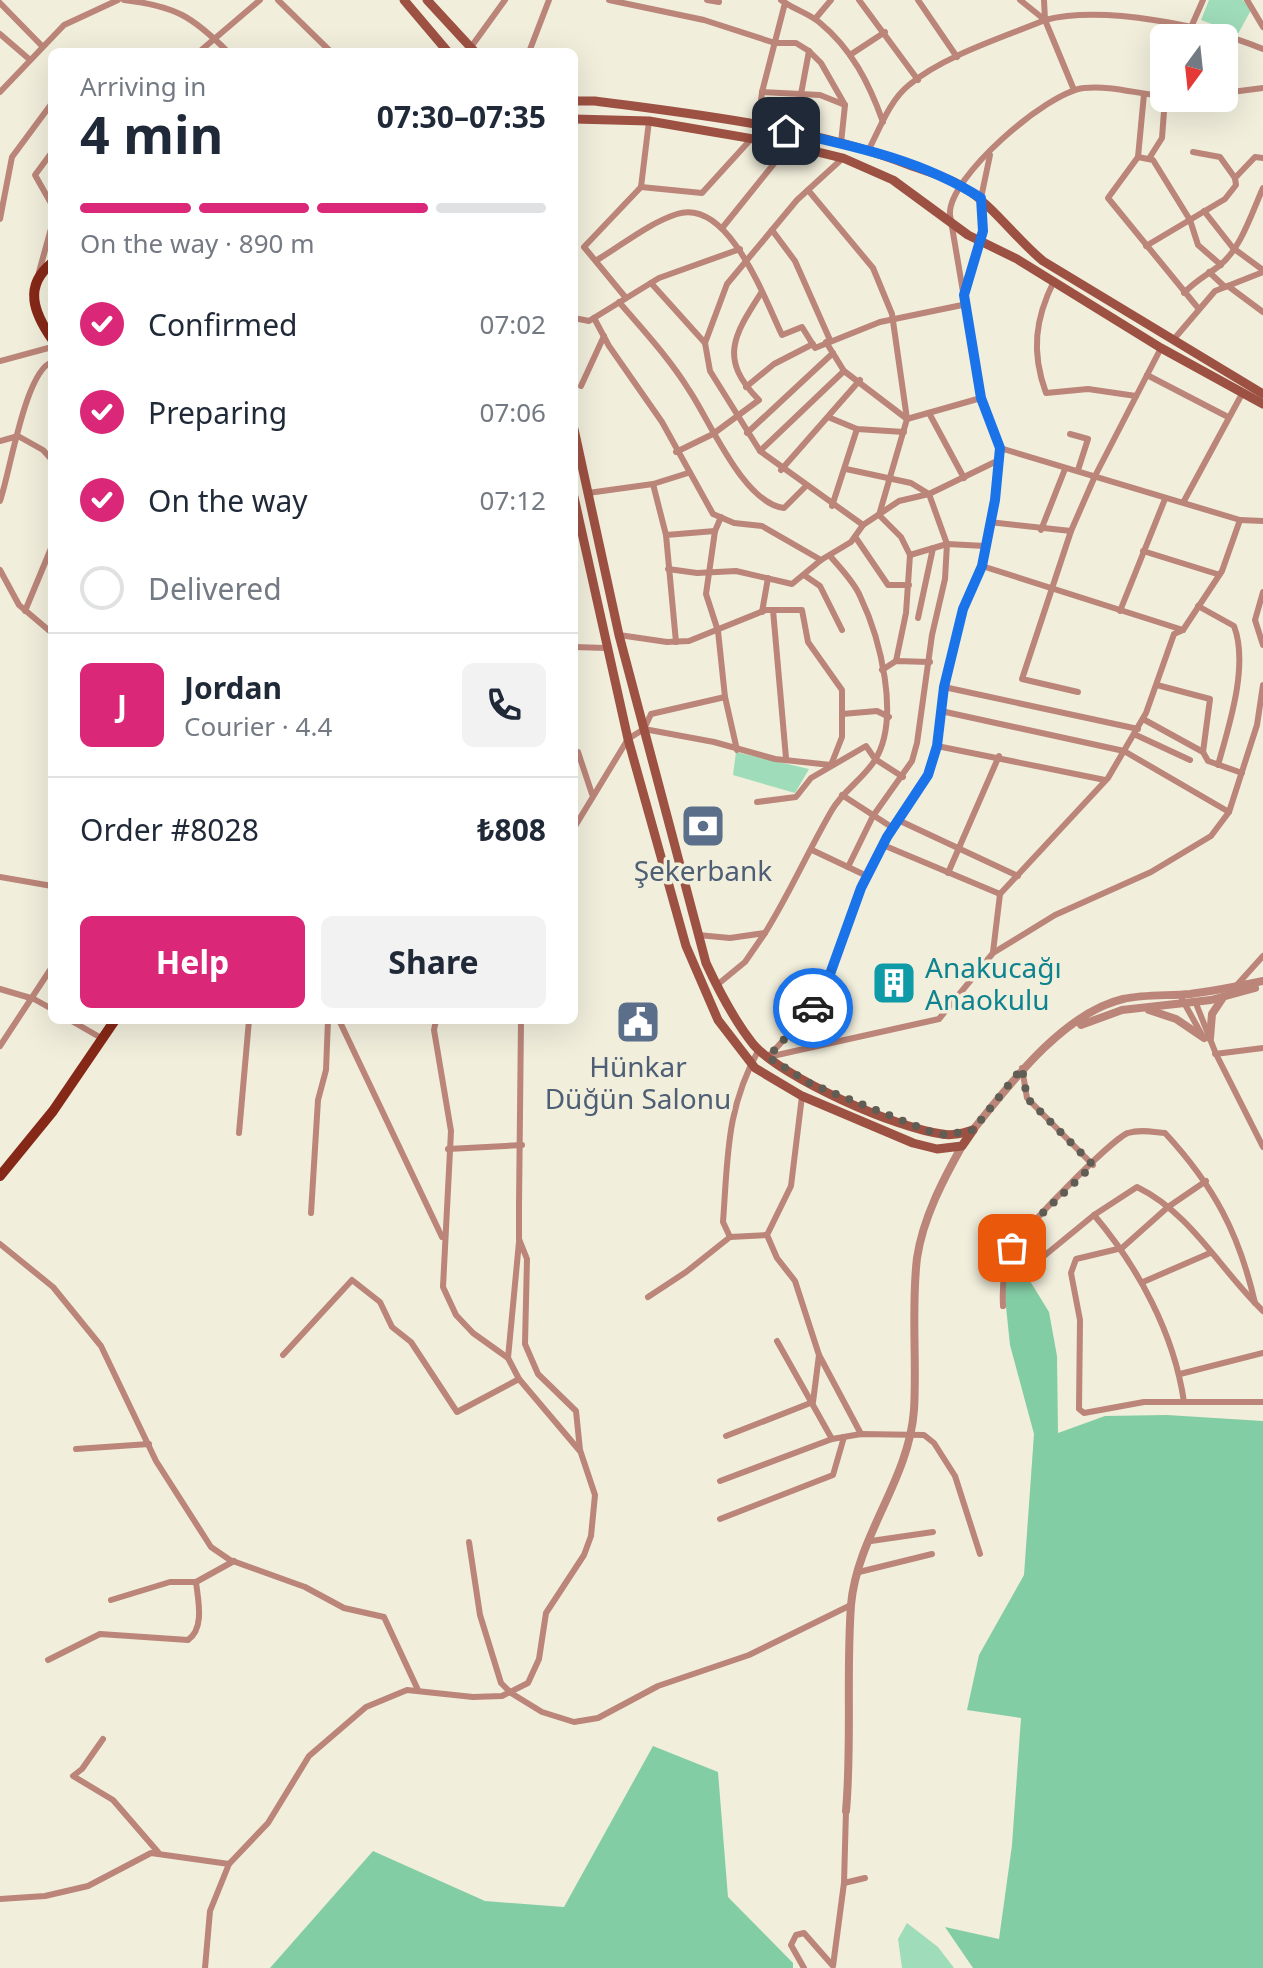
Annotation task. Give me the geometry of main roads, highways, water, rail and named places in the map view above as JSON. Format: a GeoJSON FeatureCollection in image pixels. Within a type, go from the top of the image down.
{"type":"FeatureCollection","features":[{"type":"Feature","properties":{"kind":"main road"},"geometry":{"type":"LineString","coordinates":[[404,0],[445,48]]}},
{"type":"Feature","properties":{"kind":"main road"},"geometry":{"type":"LineString","coordinates":[[427,0],[472,48]]}},
{"type":"Feature","properties":{"kind":"main road"},"geometry":{"type":"LineString","coordinates":[[578,101],[758,125],[869,149],[959,184],[981,198],[1043,261],[1263,394]]}},
{"type":"Feature","properties":{"kind":"main road"},"geometry":{"type":"LineString","coordinates":[[578,119],[649,121],[789,145],[843,158],[893,180],[981,242],[1054,281],[1161,348],[1263,404]]}},
{"type":"Feature","properties":{"kind":"main road"},"geometry":{"type":"LineString","coordinates":[[48,268],[36,281],[36,316],[48,333]]}},
{"type":"Feature","properties":{"kind":"main road"},"geometry":{"type":"LineString","coordinates":[[578,447],[619,635],[698,935],[717,985],[759,1049],[768,1057],[811,1084],[903,1123],[946,1135],[973,1130],[962,1146],[937,1149],[913,1143],[802,1096],[751,1064],[733,1044],[701,988],[628,739],[578,516]]}},
{"type":"Feature","properties":{"kind":"main road"},"geometry":{"type":"LineString","coordinates":[[0,1175],[53,1111],[112,1024]]}},
{"type":"Feature","properties":{"kind":"place","name":"Şekerbank"},"geometry":{"type":"Point","coordinates":[703,826]}},
{"type":"Feature","properties":{"kind":"place","name":"Anakucağı Anaokulu"},"geometry":{"type":"Point","coordinates":[894,983]}},
{"type":"Feature","properties":{"kind":"place","name":"Hünkar Düğün Salonu"},"geometry":{"type":"Point","coordinates":[638,1022]}}]}
